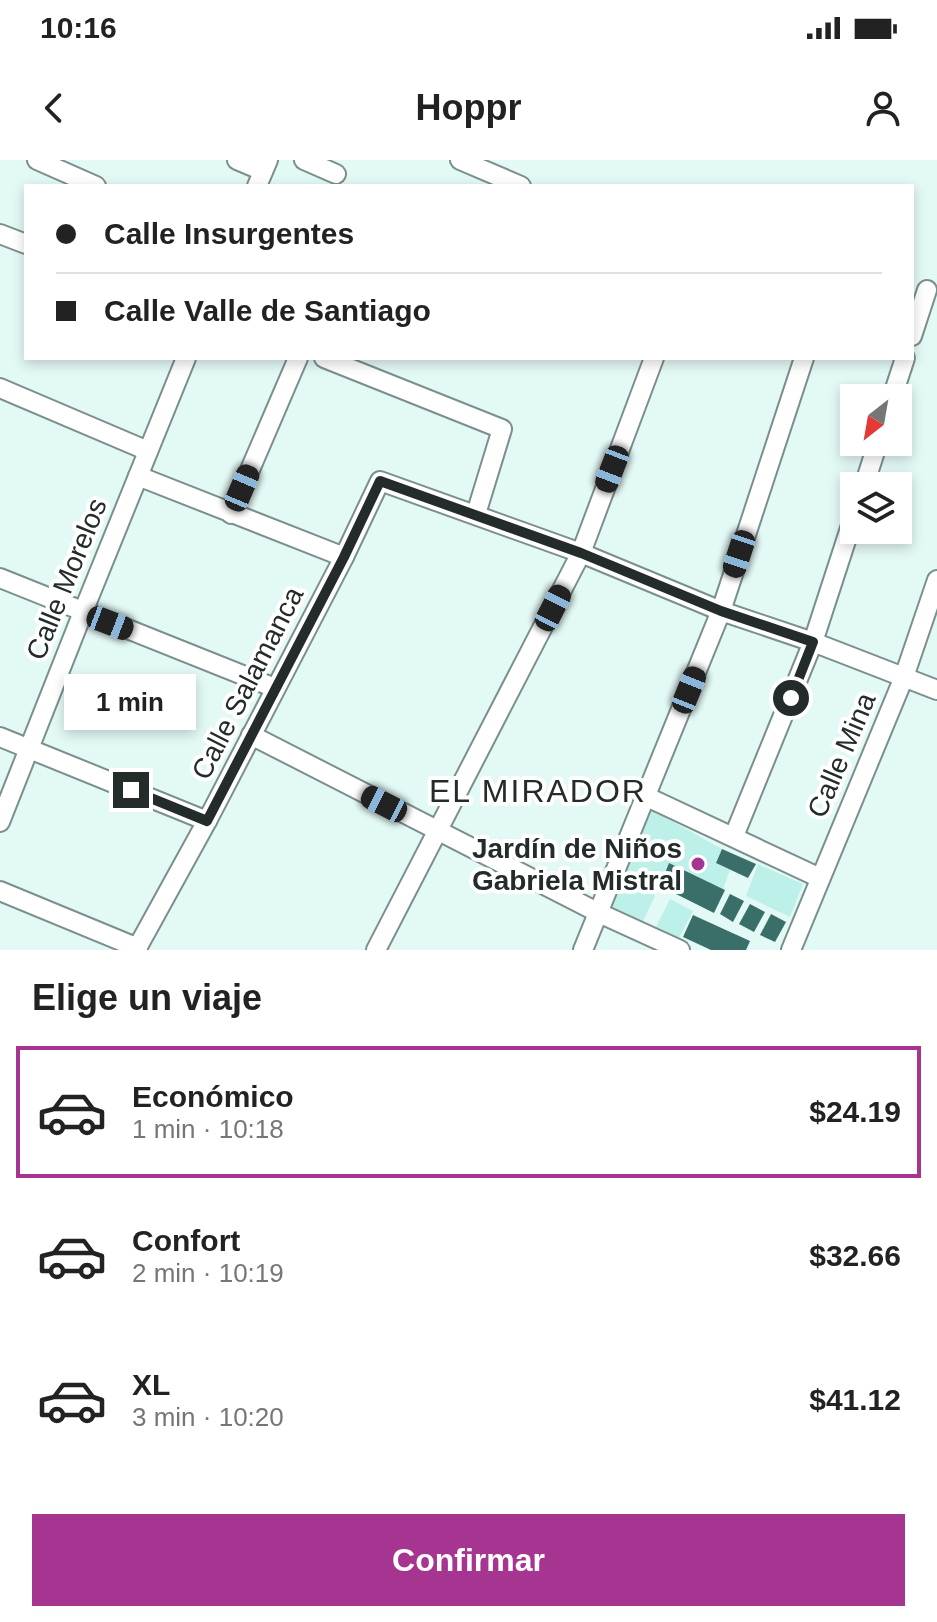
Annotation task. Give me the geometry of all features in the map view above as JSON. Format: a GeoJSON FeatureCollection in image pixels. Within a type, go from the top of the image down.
{"type":"FeatureCollection","features":[{"type":"Feature","properties":{"kind":"street"},"geometry":{"type":"LineString","coordinates":[[37,160],[91,184]]}},
{"type":"Feature","properties":{"kind":"street"},"geometry":{"type":"LineString","coordinates":[[237,160],[262,172]]}},
{"type":"Feature","properties":{"kind":"street"},"geometry":{"type":"LineString","coordinates":[[304,160],[336,174]]}},
{"type":"Feature","properties":{"kind":"street"},"geometry":{"type":"LineString","coordinates":[[460,160],[516,184]]}},
{"type":"Feature","properties":{"kind":"street"},"geometry":{"type":"LineString","coordinates":[[0,234],[24,243]]}},
{"type":"Feature","properties":{"kind":"street"},"geometry":{"type":"LineString","coordinates":[[914,329],[925,290]]}},
{"type":"Feature","properties":{"kind":"street","name":"Calle Morelos"},"geometry":{"type":"LineString","coordinates":[[0,822],[185,360]]}},
{"type":"Feature","properties":{"kind":"street"},"geometry":{"type":"LineString","coordinates":[[231,514],[297,360]]}},
{"type":"Feature","properties":{"kind":"street"},"geometry":{"type":"LineString","coordinates":[[329,360],[502,429],[476,514],[721,611],[813,642],[937,690]]}},
{"type":"Feature","properties":{"kind":"street"},"geometry":{"type":"LineString","coordinates":[[376,950],[581,553],[653,360]]}},
{"type":"Feature","properties":{"kind":"street"},"geometry":{"type":"LineString","coordinates":[[583,950],[721,611],[803,360]]}},
{"type":"Feature","properties":{"kind":"street"},"geometry":{"type":"LineString","coordinates":[[897,384],[904,360]]}},
{"type":"Feature","properties":{"kind":"street"},"geometry":{"type":"LineString","coordinates":[[0,388],[148,451]]}},
{"type":"Feature","properties":{"kind":"street"},"geometry":{"type":"LineString","coordinates":[[138,476],[344,557]]}},
{"type":"Feature","properties":{"kind":"street","name":"Calle Salamanca"},"geometry":{"type":"LineString","coordinates":[[137,949],[207,821],[380,481],[476,514]]}},
{"type":"Feature","properties":{"kind":"street"},"geometry":{"type":"LineString","coordinates":[[734,836],[813,642],[845,544]]}},
{"type":"Feature","properties":{"kind":"street"},"geometry":{"type":"LineString","coordinates":[[0,578],[275,688]]}},
{"type":"Feature","properties":{"kind":"street","name":"Calle Mina"},"geometry":{"type":"LineString","coordinates":[[791,950],[904,677],[937,580]]}},
{"type":"Feature","properties":{"kind":"street"},"geometry":{"type":"LineString","coordinates":[[251,735],[599,913],[680,950]]}},
{"type":"Feature","properties":{"kind":"street"},"geometry":{"type":"LineString","coordinates":[[0,737],[207,821]]}},
{"type":"Feature","properties":{"kind":"street"},"geometry":{"type":"LineString","coordinates":[[645,796],[820,878]]}},
{"type":"Feature","properties":{"kind":"street"},"geometry":{"type":"LineString","coordinates":[[0,891],[137,949]]}},
{"type":"Feature","properties":{"kind":"shaded area"},"geometry":{"type":"Polygon","coordinates":[[[650,809],[722,849],[716,863],[730,870],[723,889],[669,863],[660,886],[655,885],[655,896],[642,923],[611,909],[650,809]]]}},
{"type":"Feature","properties":{"kind":"shaded area"},"geometry":{"type":"Polygon","coordinates":[[[758,864],[803,884],[790,917],[746,896],[758,864]]]}},
{"type":"Feature","properties":{"kind":"shaded area"},"geometry":{"type":"Polygon","coordinates":[[[670,899],[693,911],[678,940],[655,929],[670,899]]]}},
{"type":"Feature","properties":{"kind":"building"},"geometry":{"type":"Polygon","coordinates":[[[722,849],[756,864],[748,878],[716,863],[722,849]]]}},
{"type":"Feature","properties":{"kind":"building"},"geometry":{"type":"Polygon","coordinates":[[[669,863],[725,890],[714,913],[660,886],[669,863]]]}},
{"type":"Feature","properties":{"kind":"building"},"geometry":{"type":"Polygon","coordinates":[[[730,894],[744,901],[733,922],[720,914],[730,894]]]}},
{"type":"Feature","properties":{"kind":"building"},"geometry":{"type":"Polygon","coordinates":[[[750,904],[765,912],[754,932],[739,924],[750,904]]]}},
{"type":"Feature","properties":{"kind":"building"},"geometry":{"type":"Polygon","coordinates":[[[771,914],[786,922],[775,942],[760,935],[771,914]]]}},
{"type":"Feature","properties":{"kind":"building"},"geometry":{"type":"Polygon","coordinates":[[[693,915],[750,941],[746,950],[711,950],[683,937],[693,915]]]}},
{"type":"Feature","properties":{"kind":"place","name":"Jardín de Niños Gabriela Mistral"},"geometry":{"type":"Point","coordinates":[698,864]}},
{"type":"Feature","properties":{"kind":"district","name":"EL MIRADOR"},"geometry":{"type":"Point","coordinates":[538,791]}},
{"type":"Feature","properties":{"kind":"route"},"geometry":{"type":"LineString","coordinates":[[131,790],[207,821],[380,481],[581,553],[721,611],[813,642],[791,698]]}}]}
